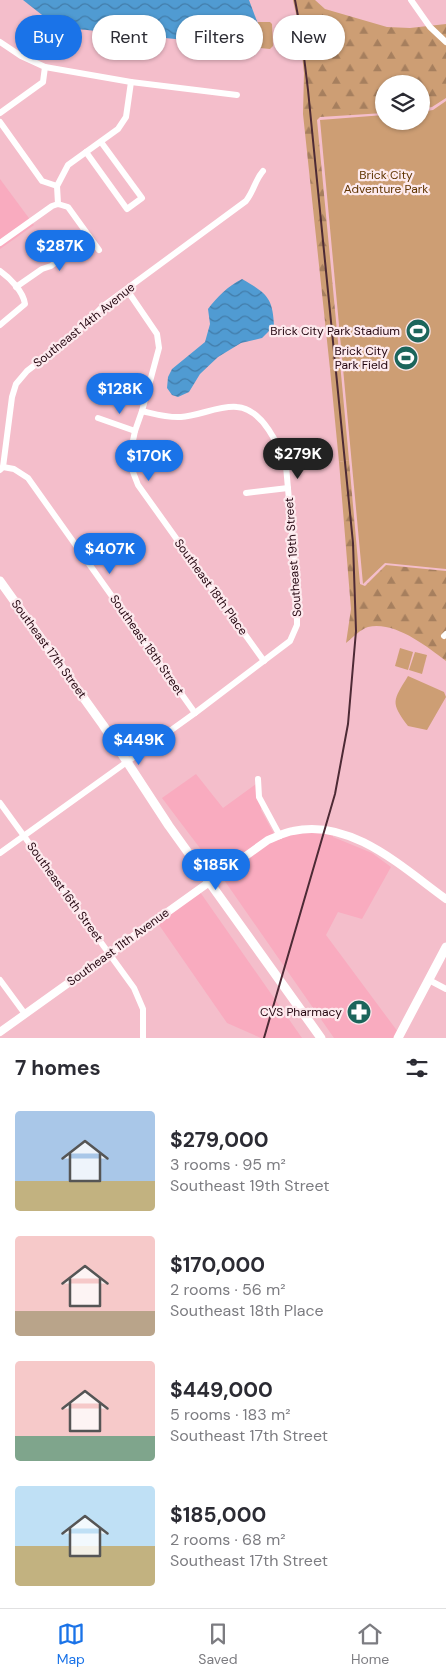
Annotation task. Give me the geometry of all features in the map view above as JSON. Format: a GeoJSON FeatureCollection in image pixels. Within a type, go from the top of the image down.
{"type":"FeatureCollection","features":[{"type":"Feature","properties":{"kind":"main road","name":"Southeast 17th Street"},"geometry":{"type":"LineString","coordinates":[[0,581],[128,761],[169,826],[321,1038]]}},
{"type":"Feature","properties":{"kind":"main road"},"geometry":{"type":"LineString","coordinates":[[398,1038],[446,947]]}},
{"type":"Feature","properties":{"kind":"street"},"geometry":{"type":"LineString","coordinates":[[411,0],[430,27],[446,42]]}},
{"type":"Feature","properties":{"kind":"street"},"geometry":{"type":"LineString","coordinates":[[0,42],[21,56],[45,68],[131,82],[236,95]]}},
{"type":"Feature","properties":{"kind":"street"},"geometry":{"type":"LineString","coordinates":[[0,113],[43,82],[45,68]]}},
{"type":"Feature","properties":{"kind":"street"},"geometry":{"type":"LineString","coordinates":[[58,204],[57,186],[68,165],[118,129],[126,116],[131,82]]}},
{"type":"Feature","properties":{"kind":"street"},"geometry":{"type":"LineString","coordinates":[[0,122],[42,181],[57,186]]}},
{"type":"Feature","properties":{"kind":"street"},"geometry":{"type":"LineString","coordinates":[[86,152],[127,208],[142,198],[101,142]]}},
{"type":"Feature","properties":{"kind":"street","name":"Southeast 14th Avenue"},"geometry":{"type":"LineString","coordinates":[[1,469],[12,397],[16,384],[27,371],[75,334],[102,308],[246,201],[252,193],[256,178],[263,171]]}},
{"type":"Feature","properties":{"kind":"street"},"geometry":{"type":"LineString","coordinates":[[0,243],[52,206],[58,204],[68,207],[99,250]]}},
{"type":"Feature","properties":{"kind":"street"},"geometry":{"type":"LineString","coordinates":[[16,287],[42,269],[51,266],[89,236]]}},
{"type":"Feature","properties":{"kind":"street"},"geometry":{"type":"LineString","coordinates":[[60,258],[55,251],[55,246],[68,239],[76,246]]}},
{"type":"Feature","properties":{"kind":"street"},"geometry":{"type":"LineString","coordinates":[[0,271],[6,275],[24,297],[25,304],[0,325]]}},
{"type":"Feature","properties":{"kind":"street","name":"Southeast 18th Place"},"geometry":{"type":"LineString","coordinates":[[127,290],[157,334],[159,348],[135,431],[130,455],[133,472],[138,485],[264,661]]}},
{"type":"Feature","properties":{"kind":"street","name":"Southeast 19th Street"},"geometry":{"type":"LineString","coordinates":[[0,853],[264,661],[290,641],[297,625],[297,590],[286,466],[280,448],[261,419],[250,410],[236,407],[180,417],[142,411]]}},
{"type":"Feature","properties":{"kind":"street"},"geometry":{"type":"LineString","coordinates":[[98,418],[135,431]]}},
{"type":"Feature","properties":{"kind":"street","name":"Southeast 18th Street"},"geometry":{"type":"LineString","coordinates":[[1,469],[14,469],[28,478],[195,713]]}},
{"type":"Feature","properties":{"kind":"street"},"geometry":{"type":"LineString","coordinates":[[246,493],[288,488]]}},
{"type":"Feature","properties":{"kind":"street"},"geometry":{"type":"LineString","coordinates":[[258,780],[259,797],[280,836]]}},
{"type":"Feature","properties":{"kind":"street","name":"Southeast 16th Street"},"geometry":{"type":"LineString","coordinates":[[0,803],[134,988],[143,1009],[143,1038]]}},
{"type":"Feature","properties":{"kind":"street","name":"Southeast 11th Avenue"},"geometry":{"type":"LineString","coordinates":[[0,1032],[268,840],[294,830],[326,829],[345,833],[393,860],[446,899]]}},
{"type":"Feature","properties":{"kind":"street"},"geometry":{"type":"LineString","coordinates":[[0,980],[25,1014]]}},
{"type":"Feature","properties":{"kind":"street"},"geometry":{"type":"LineString","coordinates":[[429,980],[446,990]]}},
{"type":"Feature","properties":{"kind":"shaded area"},"geometry":{"type":"Polygon","coordinates":[[[0,179],[34,225],[0,249],[0,179]]]}},
{"type":"Feature","properties":{"kind":"shaded area"},"geometry":{"type":"Polygon","coordinates":[[[196,774],[223,808],[256,784],[261,797],[261,810],[274,834],[218,872],[162,798],[196,774]]]}},
{"type":"Feature","properties":{"kind":"shaded area"},"geometry":{"type":"Polygon","coordinates":[[[322,832],[333,834],[333,837],[372,853],[391,867],[362,919],[338,912],[326,935],[398,1032],[395,1038],[334,1038],[222,877],[269,843],[294,834],[322,832]]]}},
{"type":"Feature","properties":{"kind":"shaded area"},"geometry":{"type":"Polygon","coordinates":[[[200,892],[302,1038],[261,1038],[227,1023],[157,922],[200,892]]]}},
{"type":"Feature","properties":{"kind":"green space"},"geometry":{"type":"Polygon","coordinates":[[[293,0],[315,0],[325,9],[387,27],[410,28],[446,24],[446,98],[430,107],[430,75],[375,75],[375,114],[320,117],[317,120],[340,363],[330,369],[303,114],[303,60],[345,60],[345,15],[296,15],[293,0]]]}},
{"type":"Feature","properties":{"kind":"green space"},"geometry":{"type":"Polygon","coordinates":[[[263,22],[270,22],[272,24],[273,46],[270,49],[263,48],[263,22]]]}},
{"type":"Feature","properties":{"kind":"green space","name":"Brick City Adventure Park"},"geometry":{"type":"Polygon","coordinates":[[[446,101],[446,569],[385,563],[363,584],[320,120],[375,116],[375,130],[430,130],[430,110],[446,101]]]}},
{"type":"Feature","properties":{"kind":"green space"},"geometry":{"type":"Polygon","coordinates":[[[340,363],[349,460],[339,462],[330,369],[340,363]]]}},
{"type":"Feature","properties":{"kind":"green space"},"geometry":{"type":"Polygon","coordinates":[[[349,460],[360,584],[365,586],[386,565],[446,571],[446,661],[410,636],[378,626],[368,627],[346,643],[351,609],[339,462],[349,460]]]}},
{"type":"Feature","properties":{"kind":"green space"},"geometry":{"type":"Polygon","coordinates":[[[400,648],[413,652],[408,670],[395,666],[400,648]]]}},
{"type":"Feature","properties":{"kind":"green space"},"geometry":{"type":"Polygon","coordinates":[[[415,652],[427,655],[422,674],[409,670],[415,652]]]}},
{"type":"Feature","properties":{"kind":"green space"},"geometry":{"type":"Polygon","coordinates":[[[408,676],[444,692],[446,697],[427,730],[408,726],[398,712],[396,706],[397,696],[408,676]]]}},
{"type":"Feature","properties":{"kind":"water"},"geometry":{"type":"Polygon","coordinates":[[[23,0],[249,0],[255,15],[176,15],[176,39],[166,38],[166,15],[92,15],[92,31],[82,30],[82,15],[42,15],[23,0]]]}},
{"type":"Feature","properties":{"kind":"water"},"geometry":{"type":"Polygon","coordinates":[[[242,279],[267,297],[272,308],[274,326],[262,338],[241,343],[218,357],[200,374],[189,392],[178,397],[172,395],[167,388],[168,377],[172,369],[205,342],[210,324],[208,309],[223,292],[242,279]]]}},
{"type":"Feature","properties":{"kind":"railway"},"geometry":{"type":"LineString","coordinates":[[264,1038],[335,794],[348,724],[356,631],[353,543],[308,90],[295,0]]}},
{"type":"Feature","properties":{"kind":"place","name":"Brick City Park Stadium"},"geometry":{"type":"Point","coordinates":[418,331]}},
{"type":"Feature","properties":{"kind":"place","name":"Brick City Park Field"},"geometry":{"type":"Point","coordinates":[406,358]}},
{"type":"Feature","properties":{"kind":"place","name":"CVS Pharmacy"},"geometry":{"type":"Point","coordinates":[359,1012]}}]}
